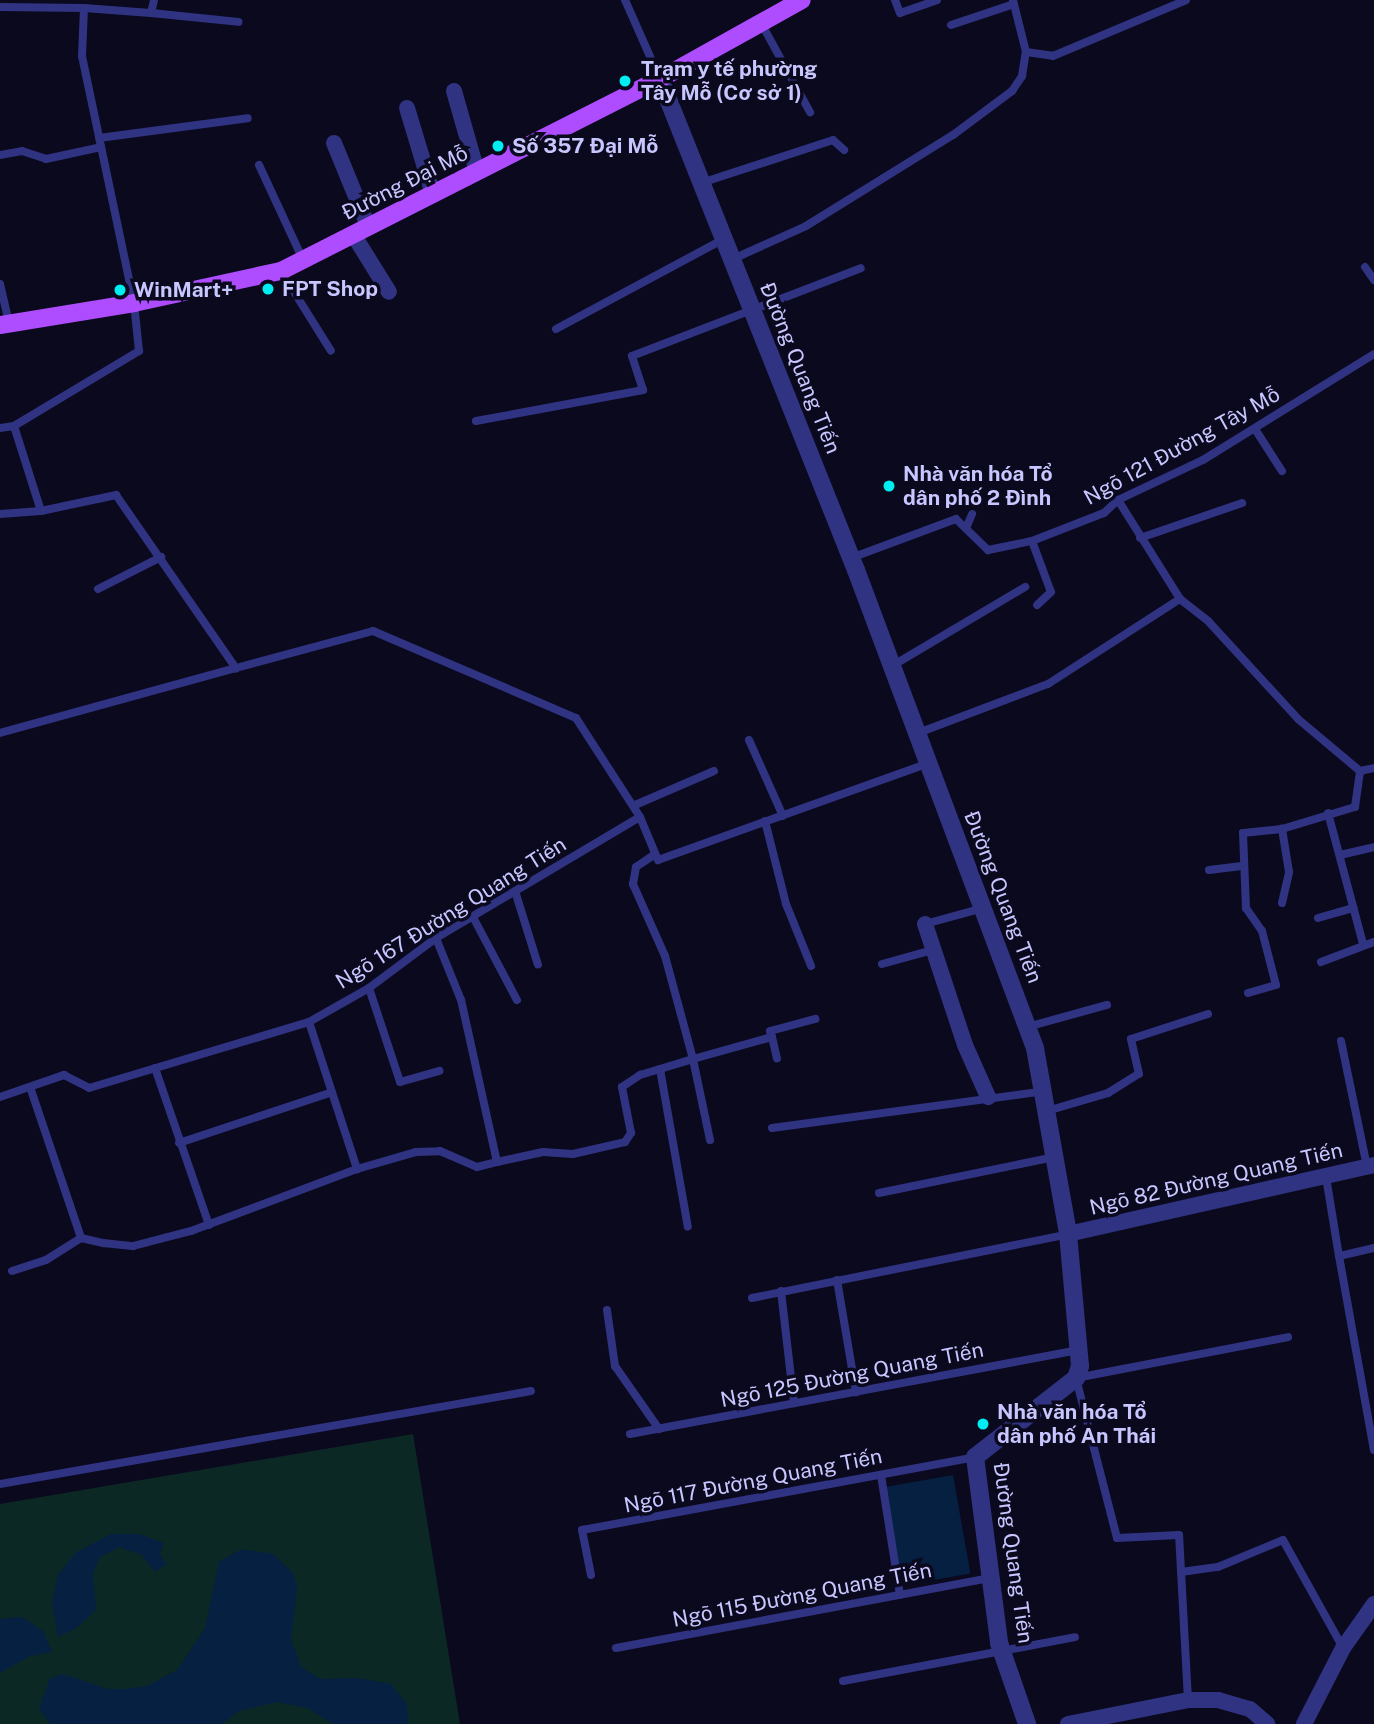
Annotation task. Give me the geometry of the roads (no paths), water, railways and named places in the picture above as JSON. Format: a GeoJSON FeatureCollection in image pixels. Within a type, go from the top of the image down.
{"type":"FeatureCollection","features":[{"type":"Feature","properties":{"kind":"main road","name":"Đường Đại Mỗ"},"geometry":{"type":"LineString","coordinates":[[5,324],[134,303],[281,271],[660,79],[802,0]]}},
{"type":"Feature","properties":{"kind":"street","name":"Đường Quang Tiến"},"geometry":{"type":"LineString","coordinates":[[660,79],[832,501],[850,558],[1027,1027],[1044,1091],[1068,1234],[1080,1350],[1076,1378],[975,1457],[1002,1652],[1027,1724]]}},
{"type":"Feature","properties":{"kind":"street"},"geometry":{"type":"LineString","coordinates":[[454,91],[477,172]]}},
{"type":"Feature","properties":{"kind":"street"},"geometry":{"type":"LineString","coordinates":[[407,108],[433,194]]}},
{"type":"Feature","properties":{"kind":"street"},"geometry":{"type":"LineString","coordinates":[[334,143],[361,230],[389,292]]}},
{"type":"Feature","properties":{"kind":"street"},"geometry":{"type":"LineString","coordinates":[[925,925],[965,1045],[988,1097]]}},
{"type":"Feature","properties":{"kind":"street","name":"Ngõ 82 Đường Quang Tiến"},"geometry":{"type":"LineString","coordinates":[[1068,1234],[1371,1166]]}},
{"type":"Feature","properties":{"kind":"street"},"geometry":{"type":"LineString","coordinates":[[1308,1722],[1343,1648],[1374,1604]]}},
{"type":"Feature","properties":{"kind":"street"},"geometry":{"type":"LineString","coordinates":[[1068,1724],[1188,1700],[1218,1700],[1250,1709],[1267,1724]]}},
{"type":"Feature","properties":{"kind":"lane"},"geometry":{"type":"LineString","coordinates":[[151,13],[154,0]]}},
{"type":"Feature","properties":{"kind":"lane"},"geometry":{"type":"LineString","coordinates":[[625,0],[660,79]]}},
{"type":"Feature","properties":{"kind":"lane"},"geometry":{"type":"LineString","coordinates":[[895,0],[900,13],[937,0]]}},
{"type":"Feature","properties":{"kind":"lane"},"geometry":{"type":"LineString","coordinates":[[1026,52],[1053,55],[1186,0]]}},
{"type":"Feature","properties":{"kind":"lane"},"geometry":{"type":"LineString","coordinates":[[733,259],[806,226],[953,135],[1012,91],[1022,76],[1026,52],[1013,2],[951,25]]}},
{"type":"Feature","properties":{"kind":"lane"},"geometry":{"type":"LineString","coordinates":[[0,7],[84,8],[239,22]]}},
{"type":"Feature","properties":{"kind":"lane"},"geometry":{"type":"LineString","coordinates":[[0,428],[14,426],[139,351],[134,303],[82,56],[84,8]]}},
{"type":"Feature","properties":{"kind":"lane"},"geometry":{"type":"LineString","coordinates":[[761,23],[810,112]]}},
{"type":"Feature","properties":{"kind":"lane"},"geometry":{"type":"LineString","coordinates":[[0,155],[22,151],[46,159],[100,143],[248,118]]}},
{"type":"Feature","properties":{"kind":"lane"},"geometry":{"type":"LineString","coordinates":[[701,183],[833,140],[844,150]]}},
{"type":"Feature","properties":{"kind":"lane"},"geometry":{"type":"LineString","coordinates":[[259,165],[303,260]]}},
{"type":"Feature","properties":{"kind":"lane"},"geometry":{"type":"LineString","coordinates":[[556,329],[724,240]]}},
{"type":"Feature","properties":{"kind":"lane"},"geometry":{"type":"LineString","coordinates":[[1365,267],[1374,280]]}},
{"type":"Feature","properties":{"kind":"lane"},"geometry":{"type":"LineString","coordinates":[[476,421],[643,390],[632,356],[861,268]]}},
{"type":"Feature","properties":{"kind":"lane"},"geometry":{"type":"LineString","coordinates":[[281,271],[331,351]]}},
{"type":"Feature","properties":{"kind":"lane"},"geometry":{"type":"LineString","coordinates":[[0,284],[5,324]]}},
{"type":"Feature","properties":{"kind":"lane","name":"Ngõ 121 Đường Tây Mỗ"},"geometry":{"type":"LineString","coordinates":[[967,526],[988,550],[1032,541],[1104,513],[1118,500],[1255,429],[1374,354]]}},
{"type":"Feature","properties":{"kind":"lane"},"geometry":{"type":"LineString","coordinates":[[14,426],[41,511]]}},
{"type":"Feature","properties":{"kind":"lane"},"geometry":{"type":"LineString","coordinates":[[1255,429],[1282,471]]}},
{"type":"Feature","properties":{"kind":"lane"},"geometry":{"type":"LineString","coordinates":[[0,514],[41,511],[116,495],[161,556],[236,668]]}},
{"type":"Feature","properties":{"kind":"lane"},"geometry":{"type":"LineString","coordinates":[[1118,500],[1180,599],[1209,621],[1298,719],[1360,771]]}},
{"type":"Feature","properties":{"kind":"lane"},"geometry":{"type":"LineString","coordinates":[[1140,538],[1242,503]]}},
{"type":"Feature","properties":{"kind":"lane"},"geometry":{"type":"LineString","coordinates":[[850,558],[939,523],[956,519],[967,526],[972,514]]}},
{"type":"Feature","properties":{"kind":"lane"},"geometry":{"type":"LineString","coordinates":[[1032,541],[1051,592],[1037,605]]}},
{"type":"Feature","properties":{"kind":"lane"},"geometry":{"type":"LineString","coordinates":[[98,589],[161,556]]}},
{"type":"Feature","properties":{"kind":"lane"},"geometry":{"type":"LineString","coordinates":[[892,666],[1025,587]]}},
{"type":"Feature","properties":{"kind":"lane"},"geometry":{"type":"LineString","coordinates":[[918,733],[1048,684],[1180,599]]}},
{"type":"Feature","properties":{"kind":"lane"},"geometry":{"type":"LineString","coordinates":[[0,733],[373,631],[576,718],[635,805],[658,860],[929,762]]}},
{"type":"Feature","properties":{"kind":"lane"},"geometry":{"type":"LineString","coordinates":[[749,740],[783,816]]}},
{"type":"Feature","properties":{"kind":"lane"},"geometry":{"type":"LineString","coordinates":[[1360,771],[1374,768]]}},
{"type":"Feature","properties":{"kind":"lane"},"geometry":{"type":"LineString","coordinates":[[635,805],[714,771]]}},
{"type":"Feature","properties":{"kind":"lane"},"geometry":{"type":"LineString","coordinates":[[1248,993],[1276,985],[1262,931],[1246,908],[1243,833],[1282,830],[1328,813],[1355,807],[1360,771]]}},
{"type":"Feature","properties":{"kind":"lane"},"geometry":{"type":"LineString","coordinates":[[1328,813],[1363,944]]}},
{"type":"Feature","properties":{"kind":"lane","name":"Ngõ 167 Đường Quang Tiến"},"geometry":{"type":"LineString","coordinates":[[0,1097],[64,1075],[89,1088],[309,1022],[369,988],[436,938],[640,817]]}},
{"type":"Feature","properties":{"kind":"lane"},"geometry":{"type":"LineString","coordinates":[[765,821],[786,904],[811,967]]}},
{"type":"Feature","properties":{"kind":"lane"},"geometry":{"type":"LineString","coordinates":[[1282,830],[1289,872],[1282,903]]}},
{"type":"Feature","properties":{"kind":"lane"},"geometry":{"type":"LineString","coordinates":[[1340,855],[1374,847]]}},
{"type":"Feature","properties":{"kind":"lane"},"geometry":{"type":"LineString","coordinates":[[655,854],[636,867],[633,884],[665,956],[693,1059],[710,1140]]}},
{"type":"Feature","properties":{"kind":"lane"},"geometry":{"type":"LineString","coordinates":[[1209,870],[1244,866]]}},
{"type":"Feature","properties":{"kind":"lane"},"geometry":{"type":"LineString","coordinates":[[515,891],[538,965]]}},
{"type":"Feature","properties":{"kind":"lane"},"geometry":{"type":"LineString","coordinates":[[925,925],[983,908]]}},
{"type":"Feature","properties":{"kind":"lane"},"geometry":{"type":"LineString","coordinates":[[1318,918],[1354,908]]}},
{"type":"Feature","properties":{"kind":"lane"},"geometry":{"type":"LineString","coordinates":[[472,917],[517,1000]]}},
{"type":"Feature","properties":{"kind":"lane"},"geometry":{"type":"LineString","coordinates":[[436,938],[461,1000],[497,1162]]}},
{"type":"Feature","properties":{"kind":"lane"},"geometry":{"type":"LineString","coordinates":[[1321,962],[1374,942]]}},
{"type":"Feature","properties":{"kind":"lane"},"geometry":{"type":"LineString","coordinates":[[882,964],[933,950]]}},
{"type":"Feature","properties":{"kind":"lane"},"geometry":{"type":"LineString","coordinates":[[369,988],[400,1082],[439,1072]]}},
{"type":"Feature","properties":{"kind":"lane"},"geometry":{"type":"LineString","coordinates":[[1027,1027],[1107,1005]]}},
{"type":"Feature","properties":{"kind":"lane"},"geometry":{"type":"LineString","coordinates":[[1047,1111],[1108,1093],[1139,1074],[1131,1040],[1208,1014]]}},
{"type":"Feature","properties":{"kind":"lane"},"geometry":{"type":"LineString","coordinates":[[777,1058],[770,1031],[815,1019]]}},
{"type":"Feature","properties":{"kind":"lane"},"geometry":{"type":"LineString","coordinates":[[309,1022],[357,1168]]}},
{"type":"Feature","properties":{"kind":"lane"},"geometry":{"type":"LineString","coordinates":[[12,1271],[46,1260],[81,1238],[133,1246],[209,1225],[357,1168],[416,1152],[440,1151],[477,1167],[543,1152],[573,1154],[625,1142],[631,1133],[622,1087],[660,1069],[772,1037]]}},
{"type":"Feature","properties":{"kind":"lane"},"geometry":{"type":"LineString","coordinates":[[1341,1041],[1371,1166]]}},
{"type":"Feature","properties":{"kind":"lane"},"geometry":{"type":"LineString","coordinates":[[155,1068],[209,1225]]}},
{"type":"Feature","properties":{"kind":"lane"},"geometry":{"type":"LineString","coordinates":[[660,1069],[688,1227]]}},
{"type":"Feature","properties":{"kind":"lane"},"geometry":{"type":"LineString","coordinates":[[30,1087],[81,1238]]}},
{"type":"Feature","properties":{"kind":"lane"},"geometry":{"type":"LineString","coordinates":[[772,1128],[1044,1091]]}},
{"type":"Feature","properties":{"kind":"lane"},"geometry":{"type":"LineString","coordinates":[[179,1143],[332,1092]]}},
{"type":"Feature","properties":{"kind":"lane"},"geometry":{"type":"LineString","coordinates":[[879,1193],[1055,1157]]}},
{"type":"Feature","properties":{"kind":"lane"},"geometry":{"type":"LineString","coordinates":[[1326,1177],[1374,1450]]}},
{"type":"Feature","properties":{"kind":"lane"},"geometry":{"type":"LineString","coordinates":[[752,1298],[1068,1234]]}},
{"type":"Feature","properties":{"kind":"lane"},"geometry":{"type":"LineString","coordinates":[[1339,1256],[1374,1248]]}},
{"type":"Feature","properties":{"kind":"lane"},"geometry":{"type":"LineString","coordinates":[[837,1280],[856,1392]]}},
{"type":"Feature","properties":{"kind":"lane"},"geometry":{"type":"LineString","coordinates":[[781,1291],[794,1403]]}},
{"type":"Feature","properties":{"kind":"lane"},"geometry":{"type":"LineString","coordinates":[[607,1310],[615,1366],[659,1429]]}},
{"type":"Feature","properties":{"kind":"lane"},"geometry":{"type":"LineString","coordinates":[[1188,1700],[1179,1535],[1117,1538],[1076,1378],[1287,1337]]}},
{"type":"Feature","properties":{"kind":"lane","name":"Ngõ 125 Đường Quang Tiến"},"geometry":{"type":"LineString","coordinates":[[630,1434],[1080,1350]]}},
{"type":"Feature","properties":{"kind":"lane"},"geometry":{"type":"LineString","coordinates":[[1362,1392],[1374,1390]]}},
{"type":"Feature","properties":{"kind":"lane"},"geometry":{"type":"LineString","coordinates":[[0,1484],[531,1391]]}},
{"type":"Feature","properties":{"kind":"lane","name":"Ngõ 117 Đường Quang Tiến"},"geometry":{"type":"LineString","coordinates":[[591,1575],[582,1530],[975,1457]]}},
{"type":"Feature","properties":{"kind":"lane"},"geometry":{"type":"LineString","coordinates":[[881,1475],[900,1595]]}},
{"type":"Feature","properties":{"kind":"lane"},"geometry":{"type":"LineString","coordinates":[[1181,1572],[1218,1567],[1283,1540],[1343,1648]]}},
{"type":"Feature","properties":{"kind":"lane","name":"Ngõ 115 Đường Quang Tiến"},"geometry":{"type":"LineString","coordinates":[[616,1648],[993,1577]]}},
{"type":"Feature","properties":{"kind":"lane"},"geometry":{"type":"LineString","coordinates":[[844,1681],[1075,1637]]}},
{"type":"Feature","properties":{"kind":"water"},"geometry":{"type":"Polygon","coordinates":[[[953,1475],[970,1573],[902,1585],[885,1487],[953,1475]]]}},
{"type":"Feature","properties":{"kind":"water"},"geometry":{"type":"Polygon","coordinates":[[[111,1534],[139,1534],[164,1543],[160,1554],[166,1564],[155,1572],[142,1555],[119,1547],[100,1557],[93,1573],[96,1609],[78,1627],[58,1637],[52,1602],[58,1575],[75,1553],[111,1534]]]}},
{"type":"Feature","properties":{"kind":"water"},"geometry":{"type":"Polygon","coordinates":[[[242,1549],[273,1554],[293,1573],[297,1589],[291,1639],[301,1667],[321,1679],[358,1678],[391,1684],[407,1704],[408,1724],[333,1724],[308,1708],[277,1702],[239,1711],[222,1724],[50,1724],[39,1709],[50,1678],[63,1674],[108,1689],[125,1689],[147,1686],[177,1670],[205,1628],[219,1562],[242,1549]]]}},
{"type":"Feature","properties":{"kind":"water"},"geometry":{"type":"Polygon","coordinates":[[[22,1617],[43,1631],[52,1652],[30,1656],[0,1673],[0,1619],[22,1617]]]}},
{"type":"Feature","properties":{"kind":"place","name":"Trạm y tế phường Tây Mỗ (Cơ sở 1)"},"geometry":{"type":"Point","coordinates":[625,81]}},
{"type":"Feature","properties":{"kind":"place","name":"Số 357 Đại Mỗ"},"geometry":{"type":"Point","coordinates":[498,146]}},
{"type":"Feature","properties":{"kind":"place","name":"FPT Shop"},"geometry":{"type":"Point","coordinates":[268,289]}},
{"type":"Feature","properties":{"kind":"place","name":"WinMart+"},"geometry":{"type":"Point","coordinates":[120,290]}},
{"type":"Feature","properties":{"kind":"place","name":"Nhà văn hóa Tổ dân phố 2 Đình"},"geometry":{"type":"Point","coordinates":[889,486]}},
{"type":"Feature","properties":{"kind":"place","name":"Nhà văn hóa Tổ dân phố An Thái"},"geometry":{"type":"Point","coordinates":[983,1424]}}]}
